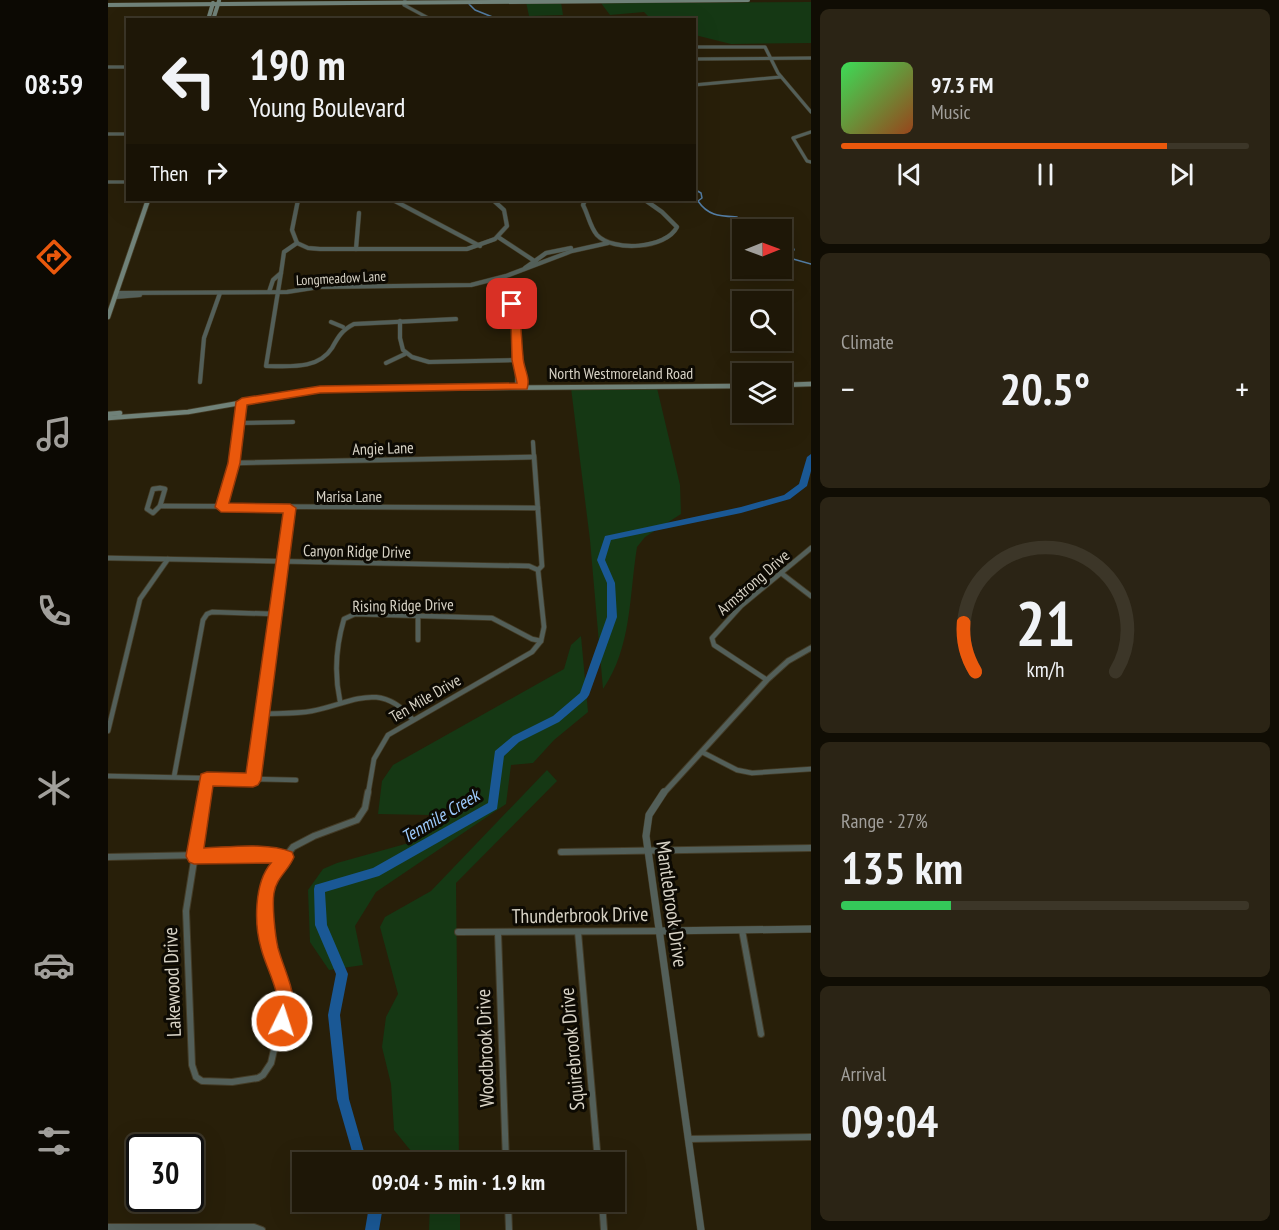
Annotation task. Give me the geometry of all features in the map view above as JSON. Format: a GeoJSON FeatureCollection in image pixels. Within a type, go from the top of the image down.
{"type":"FeatureCollection","features":[{"type":"Feature","properties":{"kind":"main road"},"geometry":{"type":"LineString","coordinates":[[449,1],[458,0]]}},
{"type":"Feature","properties":{"kind":"main road"},"geometry":{"type":"LineString","coordinates":[[108,4],[748,0]]}},
{"type":"Feature","properties":{"kind":"main road"},"geometry":{"type":"LineString","coordinates":[[209,18],[213,2]]}},
{"type":"Feature","properties":{"kind":"main road"},"geometry":{"type":"LineString","coordinates":[[214,18],[219,2]]}},
{"type":"Feature","properties":{"kind":"main road"},"geometry":{"type":"LineString","coordinates":[[108,317],[148,201]]}},
{"type":"Feature","properties":{"kind":"main road"},"geometry":{"type":"LineString","coordinates":[[792,385],[811,384]]}},
{"type":"Feature","properties":{"kind":"main road","name":"North Westmoreland Road"},"geometry":{"type":"LineString","coordinates":[[108,416],[188,412],[320,389],[732,386]]}},
{"type":"Feature","properties":{"kind":"street"},"geometry":{"type":"LineString","coordinates":[[405,2],[411,10],[428,18]]}},
{"type":"Feature","properties":{"kind":"street"},"geometry":{"type":"LineString","coordinates":[[696,47],[765,46],[781,77],[811,112]]}},
{"type":"Feature","properties":{"kind":"street"},"geometry":{"type":"LineString","coordinates":[[696,58],[811,58]]}},
{"type":"Feature","properties":{"kind":"street"},"geometry":{"type":"LineString","coordinates":[[108,67],[126,67]]}},
{"type":"Feature","properties":{"kind":"street"},"geometry":{"type":"LineString","coordinates":[[696,85],[781,77]]}},
{"type":"Feature","properties":{"kind":"street"},"geometry":{"type":"LineString","coordinates":[[811,132],[796,136],[793,141],[807,161],[811,162]]}},
{"type":"Feature","properties":{"kind":"street"},"geometry":{"type":"LineString","coordinates":[[108,134],[126,134]]}},
{"type":"Feature","properties":{"kind":"street"},"geometry":{"type":"LineString","coordinates":[[108,182],[126,182]]}},
{"type":"Feature","properties":{"kind":"street"},"geometry":{"type":"LineString","coordinates":[[298,201],[292,230],[297,243],[314,249],[467,249],[480,246],[498,237],[507,226],[506,210],[495,201]]}},
{"type":"Feature","properties":{"kind":"street"},"geometry":{"type":"LineString","coordinates":[[395,201],[480,246]]}},
{"type":"Feature","properties":{"kind":"street"},"geometry":{"type":"LineString","coordinates":[[585,201],[583,205],[596,235],[608,243]]}},
{"type":"Feature","properties":{"kind":"street","name":"Longmeadow Lane"},"geometry":{"type":"LineString","coordinates":[[116,295],[277,292],[319,287],[471,285],[493,282],[536,261],[574,248],[608,243],[626,246],[663,241],[676,233],[676,227],[658,206],[647,201]]}},
{"type":"Feature","properties":{"kind":"street"},"geometry":{"type":"LineString","coordinates":[[356,249],[359,213]]}},
{"type":"Feature","properties":{"kind":"street"},"geometry":{"type":"LineString","coordinates":[[588,245],[596,235]]}},
{"type":"Feature","properties":{"kind":"street"},"geometry":{"type":"LineString","coordinates":[[498,237],[536,261]]}},
{"type":"Feature","properties":{"kind":"street"},"geometry":{"type":"LineString","coordinates":[[297,243],[284,252],[266,366],[312,364],[326,354],[343,327]]}},
{"type":"Feature","properties":{"kind":"street"},"geometry":{"type":"LineString","coordinates":[[269,292],[273,280],[281,273]]}},
{"type":"Feature","properties":{"kind":"street"},"geometry":{"type":"LineString","coordinates":[[273,280],[280,280]]}},
{"type":"Feature","properties":{"kind":"street"},"geometry":{"type":"LineString","coordinates":[[493,282],[512,304],[516,313],[518,366],[516,372],[520,386]]}},
{"type":"Feature","properties":{"kind":"street"},"geometry":{"type":"LineString","coordinates":[[200,382],[204,338],[220,293]]}},
{"type":"Feature","properties":{"kind":"street"},"geometry":{"type":"LineString","coordinates":[[331,322],[343,327],[368,321],[456,319]]}},
{"type":"Feature","properties":{"kind":"street"},"geometry":{"type":"LineString","coordinates":[[400,321],[399,340],[405,354],[416,360],[429,362],[517,360]]}},
{"type":"Feature","properties":{"kind":"street"},"geometry":{"type":"LineString","coordinates":[[386,363],[405,354]]}},
{"type":"Feature","properties":{"kind":"street"},"geometry":{"type":"LineString","coordinates":[[221,507],[234,463],[242,402]]}},
{"type":"Feature","properties":{"kind":"street"},"geometry":{"type":"LineString","coordinates":[[239,423],[293,422]]}},
{"type":"Feature","properties":{"kind":"street"},"geometry":{"type":"LineString","coordinates":[[533,442],[542,566],[536,569],[543,607],[544,627],[541,641]]}},
{"type":"Feature","properties":{"kind":"street","name":"Angie Lane"},"geometry":{"type":"LineString","coordinates":[[234,463],[534,457]]}},
{"type":"Feature","properties":{"kind":"street"},"geometry":{"type":"LineString","coordinates":[[153,489],[165,489],[160,507],[153,513],[147,509],[153,489]]}},
{"type":"Feature","properties":{"kind":"street","name":"Marisa Lane"},"geometry":{"type":"LineString","coordinates":[[160,507],[538,508]]}},
{"type":"Feature","properties":{"kind":"street"},"geometry":{"type":"LineString","coordinates":[[253,780],[290,508]]}},
{"type":"Feature","properties":{"kind":"street","name":"Armstrong Drive"},"geometry":{"type":"LineString","coordinates":[[767,680],[714,645],[712,638],[714,633],[736,612],[811,548]]}},
{"type":"Feature","properties":{"kind":"street","name":"Canyon Ridge Drive"},"geometry":{"type":"LineString","coordinates":[[108,558],[536,569]]}},
{"type":"Feature","properties":{"kind":"street"},"geometry":{"type":"LineString","coordinates":[[108,731],[140,599],[144,590],[165,568],[168,559]]}},
{"type":"Feature","properties":{"kind":"street"},"geometry":{"type":"LineString","coordinates":[[781,573],[811,596]]}},
{"type":"Feature","properties":{"kind":"street"},"geometry":{"type":"LineString","coordinates":[[174,777],[203,620],[207,614],[212,612],[274,614]]}},
{"type":"Feature","properties":{"kind":"street","name":"Rising Ridge Drive"},"geometry":{"type":"LineString","coordinates":[[340,701],[337,690],[339,640],[344,619],[355,614],[492,618],[531,639],[541,641]]}},
{"type":"Feature","properties":{"kind":"street"},"geometry":{"type":"LineString","coordinates":[[418,616],[418,640]]}},
{"type":"Feature","properties":{"kind":"street","name":"Ten Mile Drive"},"geometry":{"type":"LineString","coordinates":[[277,1040],[286,997],[268,945],[266,893],[271,876],[293,848],[314,836],[357,820],[365,808],[377,750],[388,735],[532,652],[541,641]]}},
{"type":"Feature","properties":{"kind":"street","name":"Mantlebrook Drive"},"geometry":{"type":"LineString","coordinates":[[700,1230],[646,836],[648,815],[660,797],[767,680],[788,661],[811,648]]}},
{"type":"Feature","properties":{"kind":"street"},"geometry":{"type":"LineString","coordinates":[[261,714],[309,711],[354,697],[373,696],[388,699],[404,708],[413,720]]}},
{"type":"Feature","properties":{"kind":"street"},"geometry":{"type":"LineString","coordinates":[[702,753],[737,770],[752,773],[811,770]]}},
{"type":"Feature","properties":{"kind":"street"},"geometry":{"type":"LineString","coordinates":[[108,776],[296,780]]}},
{"type":"Feature","properties":{"kind":"street","name":"Lakewood Drive"},"geometry":{"type":"LineString","coordinates":[[207,779],[186,911],[192,1065],[196,1077],[202,1081],[232,1082],[258,1078],[263,1075],[271,1063],[277,1040]]}},
{"type":"Feature","properties":{"kind":"street"},"geometry":{"type":"LineString","coordinates":[[561,852],[811,848]]}},
{"type":"Feature","properties":{"kind":"street"},"geometry":{"type":"LineString","coordinates":[[108,857],[259,854],[286,857]]}},
{"type":"Feature","properties":{"kind":"street","name":"Thunderbrook Drive"},"geometry":{"type":"LineString","coordinates":[[458,932],[811,929]]}},
{"type":"Feature","properties":{"kind":"street"},"geometry":{"type":"LineString","coordinates":[[742,930],[761,1034]]}},
{"type":"Feature","properties":{"kind":"street","name":"Squirebrook Drive"},"geometry":{"type":"LineString","coordinates":[[578,932],[597,1152]]}},
{"type":"Feature","properties":{"kind":"street","name":"Woodbrook Drive"},"geometry":{"type":"LineString","coordinates":[[498,933],[506,1152]]}},
{"type":"Feature","properties":{"kind":"street"},"geometry":{"type":"LineString","coordinates":[[689,1139],[811,1137]]}},
{"type":"Feature","properties":{"kind":"street"},"geometry":{"type":"LineString","coordinates":[[508,1212],[509,1230]]}},
{"type":"Feature","properties":{"kind":"street"},"geometry":{"type":"LineString","coordinates":[[603,1212],[604,1230]]}},
{"type":"Feature","properties":{"kind":"street"},"geometry":{"type":"LineString","coordinates":[[108,1227],[254,1227],[262,1230]]}},
{"type":"Feature","properties":{"kind":"green space"},"geometry":{"type":"Polygon","coordinates":[[[526,2],[561,2],[563,15],[529,16],[526,2]]]}},
{"type":"Feature","properties":{"kind":"green space"},"geometry":{"type":"Polygon","coordinates":[[[811,2],[811,43],[731,44],[696,35],[696,18],[650,18],[644,12],[610,15],[601,3],[811,2]]]}},
{"type":"Feature","properties":{"kind":"green space"},"geometry":{"type":"Polygon","coordinates":[[[571,388],[657,388],[680,485],[681,514],[645,537],[637,547],[624,639],[612,673],[603,689],[590,540],[571,388]]]}},
{"type":"Feature","properties":{"kind":"green space"},"geometry":{"type":"Polygon","coordinates":[[[581,636],[588,712],[554,740],[533,763],[511,765],[506,804],[376,892],[355,926],[363,965],[329,970],[310,942],[308,890],[323,869],[416,841],[433,828],[430,815],[378,814],[382,781],[393,765],[564,669],[571,645],[581,636]]]}},
{"type":"Feature","properties":{"kind":"green space"},"geometry":{"type":"Polygon","coordinates":[[[547,770],[557,781],[456,883],[459,1152],[412,1152],[394,1130],[391,1084],[382,1047],[386,1017],[398,994],[380,927],[385,917],[431,891],[547,770]]]}},
{"type":"Feature","properties":{"kind":"green space"},"geometry":{"type":"Polygon","coordinates":[[[430,1212],[460,1212],[460,1230],[429,1230],[430,1212]]]}},
{"type":"Feature","properties":{"kind":"waterway"},"geometry":{"type":"LineString","coordinates":[[469,4],[475,10],[495,18]]}},
{"type":"Feature","properties":{"kind":"waterway"},"geometry":{"type":"LineString","coordinates":[[696,190],[701,193],[702,198],[698,201],[706,210],[739,219]]}},
{"type":"Feature","properties":{"kind":"waterway"},"geometry":{"type":"LineString","coordinates":[[792,247],[794,250],[792,252]]}},
{"type":"Feature","properties":{"kind":"waterway"},"geometry":{"type":"LineString","coordinates":[[792,258],[811,264]]}},
{"type":"Feature","properties":{"kind":"waterway","name":"Tenmile Creek"},"geometry":{"type":"LineString","coordinates":[[358,1152],[343,1099],[334,1015],[342,974],[321,925],[319,889],[375,872],[493,806],[499,754],[516,739],[556,719],[584,695],[612,617],[611,583],[601,560],[608,538],[741,510],[787,497],[803,486],[811,457]]}},
{"type":"Feature","properties":{"kind":"waterway","name":"Tenmile Creek"},"geometry":{"type":"LineString","coordinates":[[372,1230],[375,1212]]}},
{"type":"Feature","properties":{"kind":"route"},"geometry":{"type":"LineString","coordinates":[[282,1021],[286,997],[268,945],[265,917],[266,893],[271,876],[286,857],[251,854],[194,856],[207,779],[253,780],[279,574],[290,508],[221,507],[234,463],[242,402],[320,389],[523,386],[522,373],[517,360],[517,320],[512,304]]}}]}
